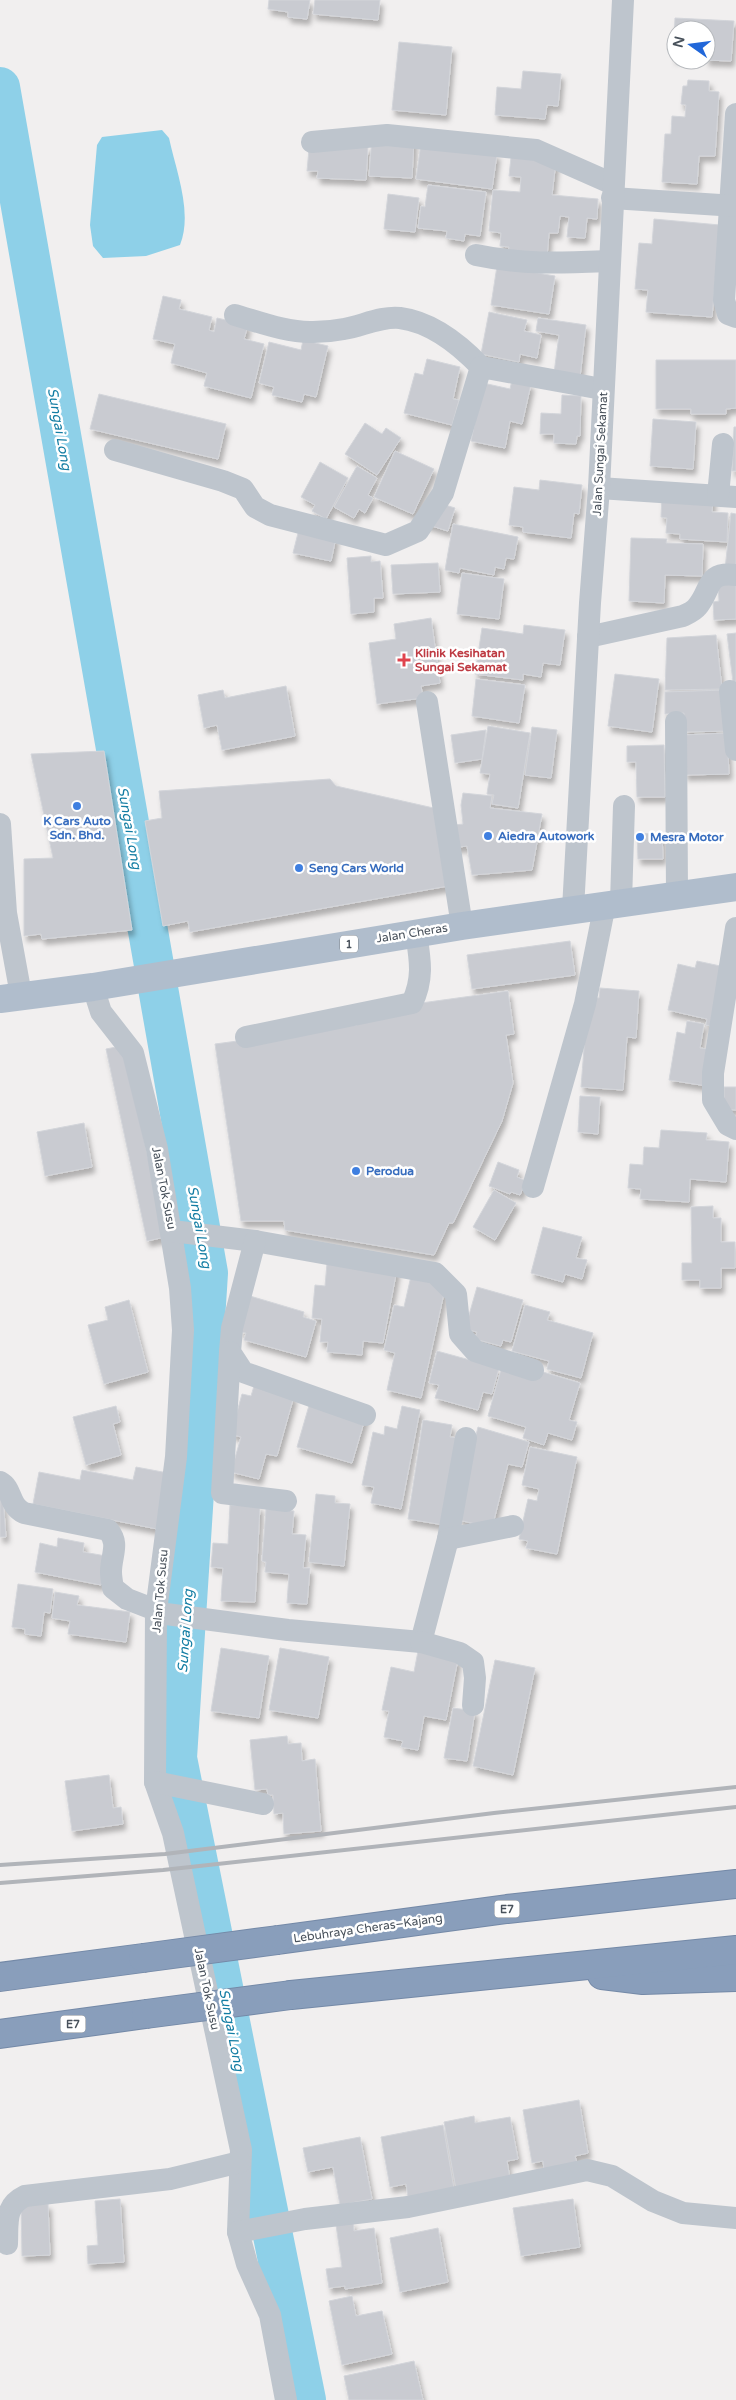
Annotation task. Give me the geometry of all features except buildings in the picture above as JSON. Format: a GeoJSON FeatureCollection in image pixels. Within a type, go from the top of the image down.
{"type":"FeatureCollection","features":[{"type":"Feature","properties":{"kind":"highway","name":"Lebuhraya Cheras–Kajang"},"geometry":{"type":"LineString","coordinates":[[0,1978],[507,1909],[736,1884]]}},
{"type":"Feature","properties":{"kind":"highway","name":"E7"},"geometry":{"type":"LineString","coordinates":[[0,2034],[291,1995],[736,1950]]}},
{"type":"Feature","properties":{"kind":"highway"},"geometry":{"type":"LineString","coordinates":[[551,1969],[643,1980],[736,1977]]}},
{"type":"Feature","properties":{"kind":"main road","name":"Jalan Cheras"},"geometry":{"type":"LineString","coordinates":[[10,998],[93,987],[416,932],[736,887]]}},
{"type":"Feature","properties":{"kind":"street","name":"Jalan Sungai Sekamat"},"geometry":{"type":"LineString","coordinates":[[573,909],[588,637],[599,488],[602,389],[623,0]]}},
{"type":"Feature","properties":{"kind":"street"},"geometry":{"type":"LineString","coordinates":[[736,114],[733,206],[724,300],[728,314],[736,317]]}},
{"type":"Feature","properties":{"kind":"street"},"geometry":{"type":"LineString","coordinates":[[312,142],[387,135],[523,148],[536,150],[613,191],[733,206]]}},
{"type":"Feature","properties":{"kind":"street"},"geometry":{"type":"LineString","coordinates":[[476,254],[509,262],[540,264],[609,261]]}},
{"type":"Feature","properties":{"kind":"street"},"geometry":{"type":"LineString","coordinates":[[235,315],[266,324],[311,332],[344,329],[370,322],[400,318],[435,330],[462,347],[480,367],[602,389]]}},
{"type":"Feature","properties":{"kind":"street"},"geometry":{"type":"LineString","coordinates":[[115,450],[236,486],[243,489],[255,507],[270,515],[386,545],[418,531],[442,494],[480,367]]}},
{"type":"Feature","properties":{"kind":"street"},"geometry":{"type":"LineString","coordinates":[[599,488],[727,496],[723,444]]}},
{"type":"Feature","properties":{"kind":"street"},"geometry":{"type":"LineString","coordinates":[[588,637],[683,616],[696,608],[710,581],[723,573],[736,575]]}},
{"type":"Feature","properties":{"kind":"street"},"geometry":{"type":"LineString","coordinates":[[730,691],[736,750]]}},
{"type":"Feature","properties":{"kind":"street"},"geometry":{"type":"LineString","coordinates":[[427,702],[462,926]]}},
{"type":"Feature","properties":{"kind":"street"},"geometry":{"type":"LineString","coordinates":[[676,722],[677,895]]}},
{"type":"Feature","properties":{"kind":"street"},"geometry":{"type":"LineString","coordinates":[[533,1186],[613,903],[624,806]]}},
{"type":"Feature","properties":{"kind":"street"},"geometry":{"type":"LineString","coordinates":[[0,824],[10,998]]}},
{"type":"Feature","properties":{"kind":"street"},"geometry":{"type":"LineString","coordinates":[[736,928],[713,1073],[714,1100],[728,1125],[736,1129]]}},
{"type":"Feature","properties":{"kind":"street"},"geometry":{"type":"LineString","coordinates":[[246,1037],[412,1003],[420,987],[420,962],[416,932]]}},
{"type":"Feature","properties":{"kind":"street","name":"Jalan Tok Susu"},"geometry":{"type":"LineString","coordinates":[[93,987],[101,1012],[133,1053],[156,1149],[179,1232],[183,1330],[176,1457],[161,1612],[163,1783],[241,2150],[240,2162],[246,2230],[246,2264],[270,2314],[286,2400]]}},
{"type":"Feature","properties":{"kind":"street"},"geometry":{"type":"LineString","coordinates":[[179,1232],[250,1241],[435,1273],[456,1294],[460,1334],[476,1351],[533,1370]]}},
{"type":"Feature","properties":{"kind":"street"},"geometry":{"type":"LineString","coordinates":[[250,1241],[232,1328],[222,1494],[286,1501]]}},
{"type":"Feature","properties":{"kind":"street"},"geometry":{"type":"LineString","coordinates":[[230,1352],[243,1372],[365,1415]]}},
{"type":"Feature","properties":{"kind":"street"},"geometry":{"type":"LineString","coordinates":[[421,1642],[448,1539],[466,1438]]}},
{"type":"Feature","properties":{"kind":"street"},"geometry":{"type":"LineString","coordinates":[[0,1482],[5,1484],[14,1508],[24,1513],[108,1530],[114,1538],[115,1548],[111,1572],[113,1588],[127,1599],[161,1612],[215,1621],[421,1642],[460,1653],[473,1662],[476,1678],[473,1705]]}},
{"type":"Feature","properties":{"kind":"street"},"geometry":{"type":"LineString","coordinates":[[448,1539],[512,1526]]}},
{"type":"Feature","properties":{"kind":"street"},"geometry":{"type":"LineString","coordinates":[[163,1783],[263,1804]]}},
{"type":"Feature","properties":{"kind":"street"},"geometry":{"type":"LineString","coordinates":[[7,2244],[9,2210],[15,2200],[25,2196],[170,2179],[240,2162]]}},
{"type":"Feature","properties":{"kind":"street"},"geometry":{"type":"LineString","coordinates":[[246,2230],[305,2220],[408,2207],[587,2170],[612,2176],[653,2201],[683,2213],[736,2218]]}},
{"type":"Feature","properties":{"kind":"water"},"geometry":{"type":"Polygon","coordinates":[[[162,130],[169,138],[182,192],[185,219],[180,245],[146,256],[103,258],[93,246],[90,225],[97,145],[102,137],[162,130]]]}},
{"type":"Feature","properties":{"kind":"waterway","name":"Sungai Long"},"geometry":{"type":"LineString","coordinates":[[0,87],[208,1273],[177,1758],[306,2400]]}},
{"type":"Feature","properties":{"kind":"railway"},"geometry":{"type":"LineString","coordinates":[[0,1865],[165,1854],[494,1813],[736,1787]]}},
{"type":"Feature","properties":{"kind":"railway"},"geometry":{"type":"LineString","coordinates":[[0,1883],[163,1870],[736,1807]]}},
{"type":"Feature","properties":{"kind":"place","name":"Klinik Kesihatan Sungai Sekamat"},"geometry":{"type":"Point","coordinates":[404,660]}},
{"type":"Feature","properties":{"kind":"place","name":"K Cars Auto Sdn. Bhd."},"geometry":{"type":"Point","coordinates":[77,806]}},
{"type":"Feature","properties":{"kind":"place","name":"Aiedra Autowork"},"geometry":{"type":"Point","coordinates":[488,836]}},
{"type":"Feature","properties":{"kind":"place","name":"Mesra Motor"},"geometry":{"type":"Point","coordinates":[640,837]}},
{"type":"Feature","properties":{"kind":"place","name":"Seng Cars World"},"geometry":{"type":"Point","coordinates":[299,868]}},
{"type":"Feature","properties":{"kind":"place","name":"Perodua"},"geometry":{"type":"Point","coordinates":[356,1171]}}]}
